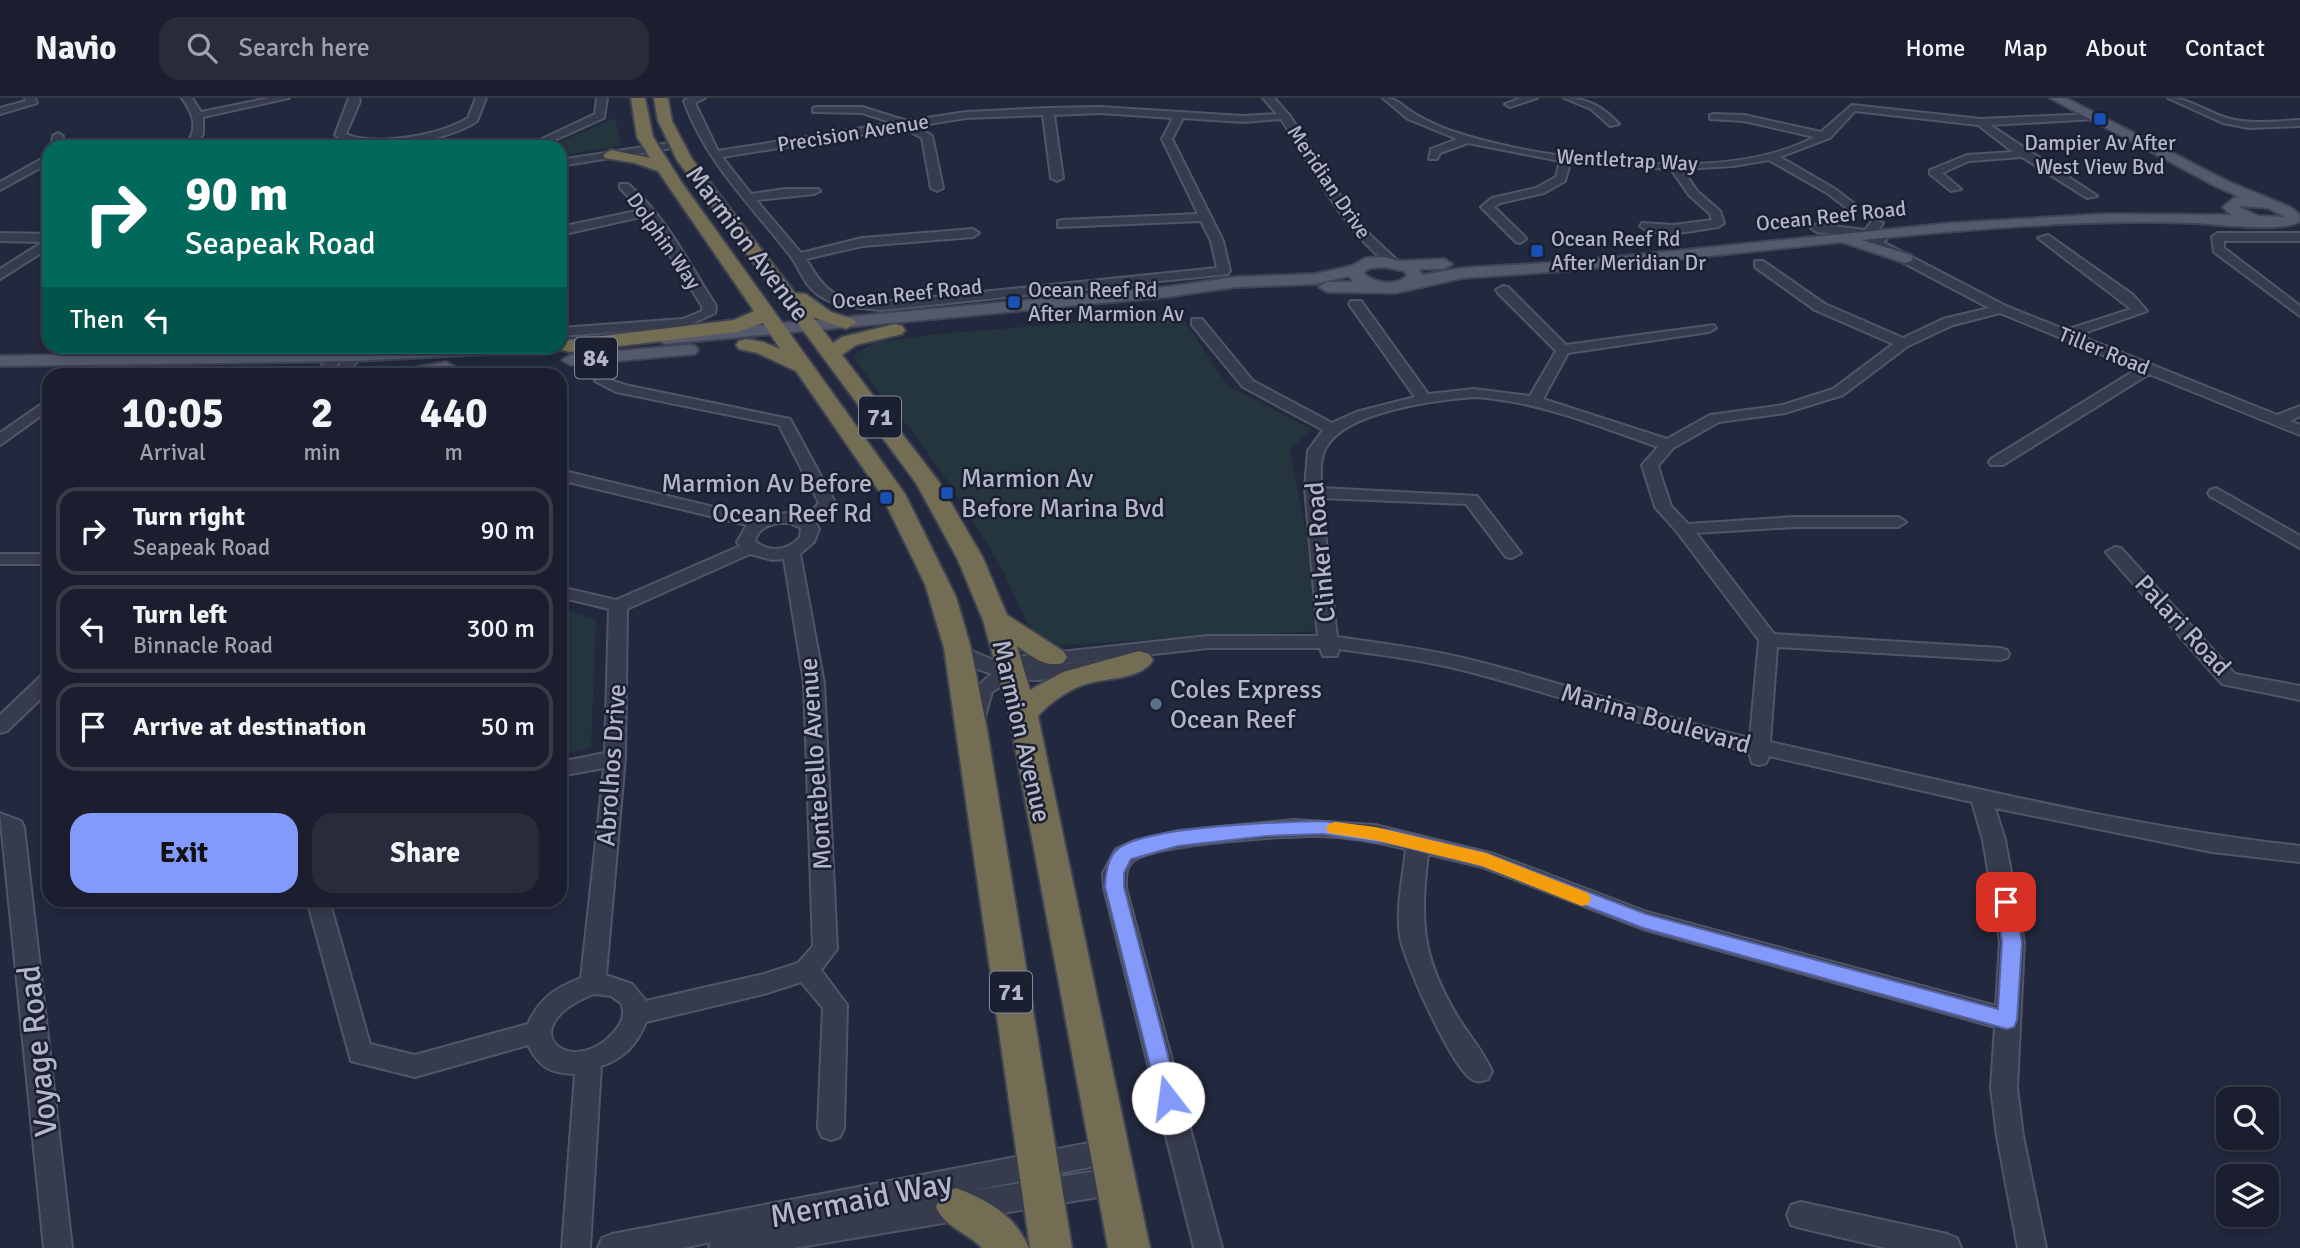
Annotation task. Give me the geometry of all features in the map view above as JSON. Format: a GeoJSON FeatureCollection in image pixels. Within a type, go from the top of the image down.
{"type":"FeatureCollection","features":[{"type":"Feature","properties":{"kind":"highway","name":"Marmion Avenue"},"geometry":{"type":"LineString","coordinates":[[638,98],[645,137],[651,147],[735,274],[893,494],[912,528],[943,598],[958,651],[973,735],[1051,1248]]}},
{"type":"Feature","properties":{"kind":"highway","name":"Marmion Avenue"},"geometry":{"type":"LineString","coordinates":[[661,98],[662,111],[674,143],[927,482],[970,558],[996,620],[1023,714],[1129,1248]]}},
{"type":"Feature","properties":{"kind":"highway"},"geometry":{"type":"LineString","coordinates":[[611,155],[638,159],[664,168]]}},
{"type":"Feature","properties":{"kind":"highway"},"geometry":{"type":"LineString","coordinates":[[757,255],[776,265],[796,294],[811,309],[831,320],[846,323]]}},
{"type":"Feature","properties":{"kind":"highway"},"geometry":{"type":"LineString","coordinates":[[567,339],[737,326],[759,318],[764,311]]}},
{"type":"Feature","properties":{"kind":"highway"},"geometry":{"type":"LineString","coordinates":[[819,339],[849,341],[895,330]]}},
{"type":"Feature","properties":{"kind":"highway"},"geometry":{"type":"LineString","coordinates":[[746,345],[763,348],[805,368]]}},
{"type":"Feature","properties":{"kind":"highway"},"geometry":{"type":"LineString","coordinates":[[996,620],[1053,657]]}},
{"type":"Feature","properties":{"kind":"highway"},"geometry":{"type":"LineString","coordinates":[[1023,714],[1037,696],[1066,680],[1135,664],[1139,660]]}},
{"type":"Feature","properties":{"kind":"highway"},"geometry":{"type":"LineString","coordinates":[[956,1207],[977,1215],[993,1227],[1009,1248]]}},
{"type":"Feature","properties":{"kind":"main road"},"geometry":{"type":"LineString","coordinates":[[2049,98],[2272,205],[2294,217],[2294,221]]}},
{"type":"Feature","properties":{"kind":"main road"},"geometry":{"type":"LineString","coordinates":[[2056,98],[2212,184],[2236,213],[2260,221]]}},
{"type":"Feature","properties":{"kind":"main road","name":"Ocean Reef Road"},"geometry":{"type":"LineString","coordinates":[[895,330],[1307,288],[1393,287],[1441,274],[1547,268],[1838,239],[1874,229],[2013,212],[2194,212],[2231,205],[2272,205]]}},
{"type":"Feature","properties":{"kind":"main road"},"geometry":{"type":"LineString","coordinates":[[2272,205],[2300,210]]}},
{"type":"Feature","properties":{"kind":"main road","name":"Ocean Reef Road"},"geometry":{"type":"LineString","coordinates":[[567,339],[781,335],[819,339],[846,323],[1153,293],[1236,282],[1303,280],[1375,262],[1465,263],[1816,228],[1956,227],[2037,221],[2222,218],[2294,221]]}},
{"type":"Feature","properties":{"kind":"main road"},"geometry":{"type":"LineString","coordinates":[[1838,239],[1903,255],[1908,239],[1956,227]]}},
{"type":"Feature","properties":{"kind":"main road"},"geometry":{"type":"LineString","coordinates":[[1398,264],[1410,268],[1415,277],[1408,284]]}},
{"type":"Feature","properties":{"kind":"main road"},"geometry":{"type":"LineString","coordinates":[[1358,268],[1357,277],[1376,286]]}},
{"type":"Feature","properties":{"kind":"main road","name":"Ocean Reef Road"},"geometry":{"type":"LineString","coordinates":[[0,361],[446,367],[746,345],[781,335]]}},
{"type":"Feature","properties":{"kind":"main road","name":"Ocean Reef Road"},"geometry":{"type":"LineString","coordinates":[[307,368],[337,367],[443,354]]}},
{"type":"Feature","properties":{"kind":"main road"},"geometry":{"type":"LineString","coordinates":[[441,368],[446,367]]}},
{"type":"Feature","properties":{"kind":"main road"},"geometry":{"type":"LineString","coordinates":[[0,376],[42,376]]}},
{"type":"Feature","properties":{"kind":"street"},"geometry":{"type":"LineString","coordinates":[[0,111],[32,103],[30,98]]}},
{"type":"Feature","properties":{"kind":"street"},"geometry":{"type":"LineString","coordinates":[[187,98],[203,114]]}},
{"type":"Feature","properties":{"kind":"street"},"geometry":{"type":"LineString","coordinates":[[197,98],[211,128],[204,140]]}},
{"type":"Feature","properties":{"kind":"street"},"geometry":{"type":"LineString","coordinates":[[203,114],[284,98]]}},
{"type":"Feature","properties":{"kind":"street"},"geometry":{"type":"LineString","coordinates":[[352,140],[340,135],[354,98]]}},
{"type":"Feature","properties":{"kind":"street"},"geometry":{"type":"LineString","coordinates":[[411,140],[436,135],[469,122],[473,119],[481,98]]}},
{"type":"Feature","properties":{"kind":"street"},"geometry":{"type":"LineString","coordinates":[[546,140],[600,116],[602,98]]}},
{"type":"Feature","properties":{"kind":"street"},"geometry":{"type":"LineString","coordinates":[[700,98],[689,101],[697,127],[715,155],[798,257],[816,287],[842,302],[882,306],[1224,271],[1217,241],[1167,139],[1179,116]]}},
{"type":"Feature","properties":{"kind":"street","name":"Meridian Drive"},"geometry":{"type":"LineString","coordinates":[[1260,98],[1281,116],[1301,159],[1358,245],[1362,256],[1358,268]]}},
{"type":"Feature","properties":{"kind":"street","name":"Meridian Drive"},"geometry":{"type":"LineString","coordinates":[[1268,98],[1367,240],[1398,264]]}},
{"type":"Feature","properties":{"kind":"street","name":"Wentletrap Way"},"geometry":{"type":"LineString","coordinates":[[1388,98],[1395,106],[1424,124],[1468,139],[1566,158],[1674,166],[1724,164],[1796,150],[1826,136],[1851,103]]}},
{"type":"Feature","properties":{"kind":"street"},"geometry":{"type":"LineString","coordinates":[[1510,104],[1531,98]]}},
{"type":"Feature","properties":{"kind":"street"},"geometry":{"type":"LineString","coordinates":[[1569,98],[1595,107],[1614,124]]}},
{"type":"Feature","properties":{"kind":"street"},"geometry":{"type":"LineString","coordinates":[[2173,98],[2223,120],[2249,125],[2300,123]]}},
{"type":"Feature","properties":{"kind":"street"},"geometry":{"type":"LineString","coordinates":[[1851,103],[1950,120],[1981,122],[2088,117]]}},
{"type":"Feature","properties":{"kind":"street"},"geometry":{"type":"LineString","coordinates":[[817,110],[848,107],[874,111],[927,136],[937,188]]}},
{"type":"Feature","properties":{"kind":"street","name":"Precision Avenue"},"geometry":{"type":"LineString","coordinates":[[715,155],[966,115],[1100,110],[1243,119],[1281,116]]}},
{"type":"Feature","properties":{"kind":"street"},"geometry":{"type":"LineString","coordinates":[[1048,111],[1057,178]]}},
{"type":"Feature","properties":{"kind":"street"},"geometry":{"type":"LineString","coordinates":[[195,140],[201,131],[203,114]]}},
{"type":"Feature","properties":{"kind":"street"},"geometry":{"type":"LineString","coordinates":[[1714,117],[1744,118],[1826,136]]}},
{"type":"Feature","properties":{"kind":"street"},"geometry":{"type":"LineString","coordinates":[[1981,122],[2000,139],[2062,174],[2091,196]]}},
{"type":"Feature","properties":{"kind":"street"},"geometry":{"type":"LineString","coordinates":[[1433,157],[1436,151],[1468,139]]}},
{"type":"Feature","properties":{"kind":"street"},"geometry":{"type":"LineString","coordinates":[[567,161],[674,143]]}},
{"type":"Feature","properties":{"kind":"street"},"geometry":{"type":"LineString","coordinates":[[567,161],[651,147]]}},
{"type":"Feature","properties":{"kind":"street"},"geometry":{"type":"LineString","coordinates":[[1955,189],[1934,172],[1967,158],[2024,154]]}},
{"type":"Feature","properties":{"kind":"street"},"geometry":{"type":"LineString","coordinates":[[1770,156],[1831,191],[1852,207]]}},
{"type":"Feature","properties":{"kind":"street"},"geometry":{"type":"LineString","coordinates":[[1520,239],[1488,207],[1496,200],[1540,191],[1561,179],[1566,158]]}},
{"type":"Feature","properties":{"kind":"street"},"geometry":{"type":"LineString","coordinates":[[0,187],[42,162]]}},
{"type":"Feature","properties":{"kind":"street"},"geometry":{"type":"LineString","coordinates":[[1646,226],[1673,229],[1718,223],[1716,213],[1693,193],[1674,166]]}},
{"type":"Feature","properties":{"kind":"street","name":"Dolphin Way"},"geometry":{"type":"LineString","coordinates":[[567,339],[685,323],[708,313],[709,306],[648,212],[634,192],[624,186]]}},
{"type":"Feature","properties":{"kind":"street"},"geometry":{"type":"LineString","coordinates":[[749,198],[785,192],[814,191]]}},
{"type":"Feature","properties":{"kind":"street"},"geometry":{"type":"LineString","coordinates":[[567,229],[648,212]]}},
{"type":"Feature","properties":{"kind":"street"},"geometry":{"type":"LineString","coordinates":[[1062,224],[1206,217]]}},
{"type":"Feature","properties":{"kind":"street","name":"Tiller Road"},"geometry":{"type":"LineString","coordinates":[[1874,229],[1874,242],[2001,309],[2300,430]]}},
{"type":"Feature","properties":{"kind":"street"},"geometry":{"type":"LineString","coordinates":[[798,257],[862,242],[973,233]]}},
{"type":"Feature","properties":{"kind":"street"},"geometry":{"type":"LineString","coordinates":[[0,237],[42,240]]}},
{"type":"Feature","properties":{"kind":"street"},"geometry":{"type":"LineString","coordinates":[[2300,237],[2218,237],[2218,249],[2300,312]]}},
{"type":"Feature","properties":{"kind":"street"},"geometry":{"type":"LineString","coordinates":[[2043,238],[2128,298],[2140,311],[2065,335]]}},
{"type":"Feature","properties":{"kind":"street"},"geometry":{"type":"LineString","coordinates":[[0,275],[42,246]]}},
{"type":"Feature","properties":{"kind":"street"},"geometry":{"type":"LineString","coordinates":[[0,281],[42,254]]}},
{"type":"Feature","properties":{"kind":"street"},"geometry":{"type":"LineString","coordinates":[[1759,264],[1820,307],[1903,343]]}},
{"type":"Feature","properties":{"kind":"street"},"geometry":{"type":"LineString","coordinates":[[1503,290],[1563,350]]}},
{"type":"Feature","properties":{"kind":"street"},"geometry":{"type":"LineString","coordinates":[[1356,304],[1424,399]]}},
{"type":"Feature","properties":{"kind":"street"},"geometry":{"type":"LineString","coordinates":[[1760,753],[1768,640],[1684,529],[1663,507],[1650,465],[1668,444],[1714,418],[1785,409],[1838,392],[1903,343],[1948,322],[2001,309]]}},
{"type":"Feature","properties":{"kind":"street"},"geometry":{"type":"LineString","coordinates":[[1198,322],[1248,384],[1332,429],[1368,413],[1424,399],[1475,393],[1534,401],[1668,444]]}},
{"type":"Feature","properties":{"kind":"street"},"geometry":{"type":"LineString","coordinates":[[1563,350],[1709,328]]}},
{"type":"Feature","properties":{"kind":"street"},"geometry":{"type":"LineString","coordinates":[[1534,401],[1563,350]]}},
{"type":"Feature","properties":{"kind":"street"},"geometry":{"type":"LineString","coordinates":[[1997,462],[2067,421],[2137,374],[2150,369]]}},
{"type":"Feature","properties":{"kind":"street"},"geometry":{"type":"LineString","coordinates":[[601,381],[621,389],[785,422],[828,504],[807,524]]}},
{"type":"Feature","properties":{"kind":"street"},"geometry":{"type":"LineString","coordinates":[[0,440],[42,407]]}},
{"type":"Feature","properties":{"kind":"street"},"geometry":{"type":"LineString","coordinates":[[2278,420],[2300,410]]}},
{"type":"Feature","properties":{"kind":"street","name":"Clinker Road"},"geometry":{"type":"LineString","coordinates":[[1329,647],[1313,493],[1314,454],[1322,439],[1332,429]]}},
{"type":"Feature","properties":{"kind":"street"},"geometry":{"type":"LineString","coordinates":[[567,477],[761,523],[793,518],[807,524],[811,536],[807,542],[791,551],[768,555],[750,548],[618,606],[567,595]]}},
{"type":"Feature","properties":{"kind":"street"},"geometry":{"type":"LineString","coordinates":[[1313,493],[1471,499],[1512,553]]}},
{"type":"Feature","properties":{"kind":"street"},"geometry":{"type":"LineString","coordinates":[[2216,493],[2300,543]]}},
{"type":"Feature","properties":{"kind":"street"},"geometry":{"type":"LineString","coordinates":[[1684,529],[1794,522],[1898,522]]}},
{"type":"Feature","properties":{"kind":"street"},"geometry":{"type":"LineString","coordinates":[[750,548],[746,536],[761,523]]}},
{"type":"Feature","properties":{"kind":"street","name":"Montebello Avenue"},"geometry":{"type":"LineString","coordinates":[[791,551],[814,683],[825,948],[806,970]]}},
{"type":"Feature","properties":{"kind":"street","name":"Palari Road"},"geometry":{"type":"LineString","coordinates":[[2115,552],[2230,679],[2300,693]]}},
{"type":"Feature","properties":{"kind":"street"},"geometry":{"type":"LineString","coordinates":[[0,559],[42,559]]}},
{"type":"Feature","properties":{"kind":"street","name":"Abrolhos Drive"},"geometry":{"type":"LineString","coordinates":[[593,984],[615,758],[618,606]]}},
{"type":"Feature","properties":{"kind":"street"},"geometry":{"type":"LineString","coordinates":[[1768,640],[2000,654]]}},
{"type":"Feature","properties":{"kind":"street","name":"Marina Boulevard"},"geometry":{"type":"LineString","coordinates":[[973,735],[980,697],[985,688],[990,682],[1011,672],[1023,662],[1228,641],[1329,647],[1474,675],[1659,734],[1760,753],[1983,802],[2151,844],[2300,866]]}},
{"type":"Feature","properties":{"kind":"street","name":"Marina Boulevard"},"geometry":{"type":"LineString","coordinates":[[958,651],[987,667],[1028,677],[1226,650],[1329,647]]}},
{"type":"Feature","properties":{"kind":"street"},"geometry":{"type":"LineString","coordinates":[[0,726],[42,687]]}},
{"type":"Feature","properties":{"kind":"street"},"geometry":{"type":"LineString","coordinates":[[0,740],[42,702]]}},
{"type":"Feature","properties":{"kind":"street"},"geometry":{"type":"LineString","coordinates":[[567,768],[615,758]]}},
{"type":"Feature","properties":{"kind":"street"},"geometry":{"type":"LineString","coordinates":[[1983,802],[1994,839],[2012,942],[2004,1088],[2010,1136],[2032,1248]]}},
{"type":"Feature","properties":{"kind":"street","name":"Marina Boulevard"},"geometry":{"type":"LineString","coordinates":[[1983,802],[2156,834],[2300,854]]}},
{"type":"Feature","properties":{"kind":"street","name":"Voyage Road"},"geometry":{"type":"LineString","coordinates":[[0,821],[13,827],[58,1248]]}},
{"type":"Feature","properties":{"kind":"street"},"geometry":{"type":"LineString","coordinates":[[1208,1248],[1115,887],[1117,864],[1124,855],[1145,847],[1178,839],[1266,829],[1346,829],[1418,843],[1486,860],[1643,920],[2007,1020]]}},
{"type":"Feature","properties":{"kind":"street"},"geometry":{"type":"LineString","coordinates":[[1418,843],[1411,918],[1412,938],[1448,1026],[1479,1071]]}},
{"type":"Feature","properties":{"kind":"street"},"geometry":{"type":"LineString","coordinates":[[320,907],[360,1053],[415,1066],[537,1032]]}},
{"type":"Feature","properties":{"kind":"street"},"geometry":{"type":"LineString","coordinates":[[636,1014],[764,984],[806,970],[835,1005],[831,1128]]}},
{"type":"Feature","properties":{"kind":"street"},"geometry":{"type":"LineString","coordinates":[[593,984],[622,988],[631,997],[636,1014],[632,1027],[622,1041],[608,1052],[589,1061],[556,1061],[544,1054],[537,1043],[541,1018],[551,1005],[565,994],[593,984]]}},
{"type":"Feature","properties":{"kind":"street"},"geometry":{"type":"LineString","coordinates":[[576,1248],[589,1061]]}},
{"type":"Feature","properties":{"kind":"street","name":"Mermaid Way"},"geometry":{"type":"LineString","coordinates":[[612,1248],[1113,1166]]}},
{"type":"Feature","properties":{"kind":"street","name":"Mermaid Way"},"geometry":{"type":"LineString","coordinates":[[723,1248],[956,1207],[1040,1178]]}},
{"type":"Feature","properties":{"kind":"street"},"geometry":{"type":"LineString","coordinates":[[1801,1215],[1947,1248]]}},
{"type":"Feature","properties":{"kind":"shaded area"},"geometry":{"type":"Polygon","coordinates":[[[615,118],[622,145],[567,155],[567,140],[563,140],[615,118]]]}},
{"type":"Feature","properties":{"kind":"shaded area"},"geometry":{"type":"Polygon","coordinates":[[[1180,314],[1228,386],[1311,429],[1290,451],[1306,533],[1320,631],[1060,645],[1038,635],[1027,622],[999,563],[944,476],[853,356],[875,342],[938,334],[1180,314]]]}},
{"type":"Feature","properties":{"kind":"shaded area"},"geometry":{"type":"Polygon","coordinates":[[[567,611],[596,619],[591,748],[567,753],[567,611]]]}},
{"type":"Feature","properties":{"kind":"slow traffic"},"geometry":{"type":"LineString","coordinates":[[1335,829],[1375,833],[1486,860],[1582,899]]}},
{"type":"Feature","properties":{"kind":"place","name":"Dampier Av After West View Bvd"},"geometry":{"type":"Point","coordinates":[2100,119]}},
{"type":"Feature","properties":{"kind":"place","name":"Ocean Reef Rd After Meridian Dr"},"geometry":{"type":"Point","coordinates":[1537,251]}},
{"type":"Feature","properties":{"kind":"place","name":"Ocean Reef Rd After Marmion Av"},"geometry":{"type":"Point","coordinates":[1014,302]}},
{"type":"Feature","properties":{"kind":"place","name":"Marmion Av Before Marina Bvd"},"geometry":{"type":"Point","coordinates":[947,493]}},
{"type":"Feature","properties":{"kind":"place","name":"Marmion Av Before Ocean Reef Rd"},"geometry":{"type":"Point","coordinates":[886,498]}},
{"type":"Feature","properties":{"kind":"place","name":"Coles Express Ocean Reef"},"geometry":{"type":"Point","coordinates":[1156,704]}},
{"type":"Feature","properties":{"kind":"route"},"geometry":{"type":"LineString","coordinates":[[1168,1098],[1115,887],[1114,873],[1117,864],[1124,855],[1134,849],[1178,839],[1266,829],[1323,828],[1375,833],[1486,860],[1584,900],[1643,920],[2007,1020],[2012,942],[2006,902]]}}]}
